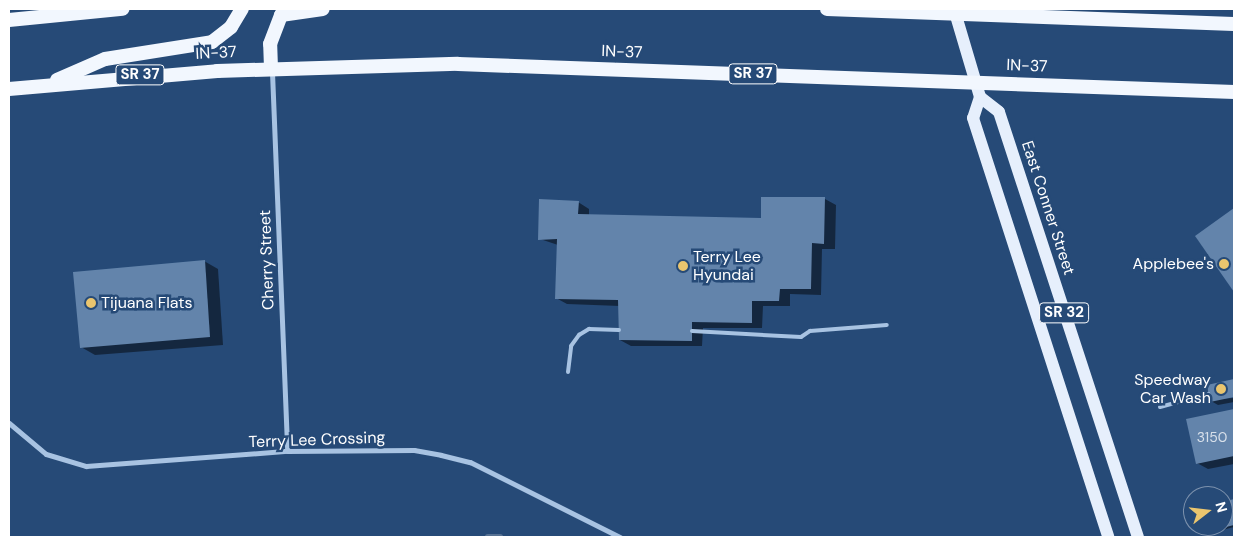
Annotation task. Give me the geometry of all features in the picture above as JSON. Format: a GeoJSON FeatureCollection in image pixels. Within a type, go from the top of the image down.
{"type":"FeatureCollection","features":[{"type":"Feature","properties":{"kind":"highway"},"geometry":{"type":"LineString","coordinates":[[9,20],[122,9]]}},
{"type":"Feature","properties":{"kind":"highway"},"geometry":{"type":"LineString","coordinates":[[45,85],[105,59],[212,42],[231,27],[242,9]]}},
{"type":"Feature","properties":{"kind":"highway"},"geometry":{"type":"LineString","coordinates":[[271,68],[270,44],[281,15],[323,9]]}},
{"type":"Feature","properties":{"kind":"highway"},"geometry":{"type":"LineString","coordinates":[[826,9],[954,11],[1234,24]]}},
{"type":"Feature","properties":{"kind":"highway","name":"IN-37"},"geometry":{"type":"LineString","coordinates":[[9,88],[271,68],[458,64],[1234,92]]}},
{"type":"Feature","properties":{"kind":"main road"},"geometry":{"type":"LineString","coordinates":[[954,11],[980,97]]}},
{"type":"Feature","properties":{"kind":"main road","name":"SR 32"},"geometry":{"type":"LineString","coordinates":[[980,97],[973,118],[1108,537]]}},
{"type":"Feature","properties":{"kind":"main road","name":"East Conner Street"},"geometry":{"type":"LineString","coordinates":[[980,97],[1000,112],[1138,537]]}},
{"type":"Feature","properties":{"kind":"street","name":"Cherry Street"},"geometry":{"type":"LineString","coordinates":[[271,68],[287,451]]}},
{"type":"Feature","properties":{"kind":"street","name":"Terry Lee Crossing"},"geometry":{"type":"LineString","coordinates":[[9,423],[46,454],[86,466],[287,451],[414,450],[450,457],[531,491],[620,537]]}},
{"type":"Feature","properties":{"kind":"lane"},"geometry":{"type":"LineString","coordinates":[[692,331],[800,337],[810,331],[887,325]]}},
{"type":"Feature","properties":{"kind":"lane"},"geometry":{"type":"LineString","coordinates":[[568,372],[571,346],[579,335],[589,329],[619,330]]}},
{"type":"Feature","properties":{"kind":"lane"},"geometry":{"type":"LineString","coordinates":[[1160,407],[1208,394]]}},
{"type":"Feature","properties":{"kind":"building"},"geometry":{"type":"Polygon","coordinates":[[[761,197],[825,197],[824,244],[812,243],[811,289],[780,289],[779,301],[752,301],[752,323],[692,322],[692,341],[619,340],[618,300],[555,299],[557,239],[538,240],[539,199],[579,201],[578,214],[761,218],[761,197]]]}},
{"type":"Feature","properties":{"kind":"building","name":"Applebee's"},"geometry":{"type":"Polygon","coordinates":[[[1234,208],[1234,292],[1195,236],[1234,208]]]}},
{"type":"Feature","properties":{"kind":"building"},"geometry":{"type":"Polygon","coordinates":[[[205,260],[210,337],[80,348],[73,272],[205,260]]]}},
{"type":"Feature","properties":{"kind":"building","name":"Speedway Car Wash"},"geometry":{"type":"Polygon","coordinates":[[[1234,379],[1234,397],[1210,402],[1207,385],[1234,379]]]}},
{"type":"Feature","properties":{"kind":"building"},"geometry":{"type":"Polygon","coordinates":[[[1234,409],[1234,456],[1196,464],[1186,419],[1234,409]]]}},
{"type":"Feature","properties":{"kind":"building"},"geometry":{"type":"Polygon","coordinates":[[[1233,499],[1234,499],[1233,525],[1233,499]]]}},
{"type":"Feature","properties":{"kind":"waterway"},"geometry":{"type":"LineString","coordinates":[[488,537],[500,537]]}},
{"type":"Feature","properties":{"kind":"place","name":"Applebee's"},"geometry":{"type":"Point","coordinates":[1224,264]}},
{"type":"Feature","properties":{"kind":"place","name":"Terry Lee Hyundai"},"geometry":{"type":"Point","coordinates":[683,266]}},
{"type":"Feature","properties":{"kind":"place","name":"Tijuana Flats"},"geometry":{"type":"Point","coordinates":[91,303]}},
{"type":"Feature","properties":{"kind":"place","name":"Speedway Car Wash"},"geometry":{"type":"Point","coordinates":[1221,389]}}]}
